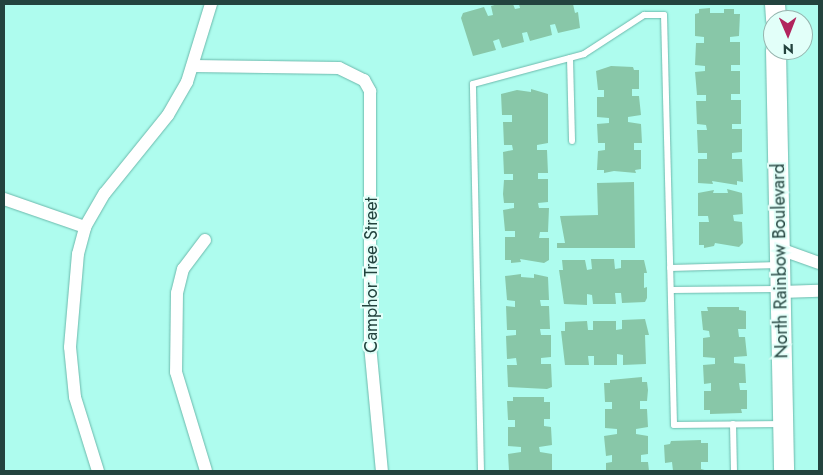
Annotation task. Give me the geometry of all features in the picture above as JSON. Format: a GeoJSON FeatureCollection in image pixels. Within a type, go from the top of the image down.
{"type":"FeatureCollection","features":[{"type":"Feature","properties":{"kind":"main road","name":"North Rainbow Boulevard"},"geometry":{"type":"LineString","coordinates":[[776,60],[784,471]]}},
{"type":"Feature","properties":{"kind":"street"},"geometry":{"type":"LineString","coordinates":[[98,471],[75,397],[70,347],[78,254],[85,227],[105,193],[168,115],[193,66],[211,4]]}},
{"type":"Feature","properties":{"kind":"street","name":"Camphor Tree Street"},"geometry":{"type":"LineString","coordinates":[[193,66],[339,68],[364,80],[370,91],[372,109],[370,345],[382,471]]}},
{"type":"Feature","properties":{"kind":"street"},"geometry":{"type":"LineString","coordinates":[[4,199],[85,227]]}},
{"type":"Feature","properties":{"kind":"street"},"geometry":{"type":"LineString","coordinates":[[205,240],[183,269],[177,293],[176,372],[206,471]]}},
{"type":"Feature","properties":{"kind":"street"},"geometry":{"type":"LineString","coordinates":[[780,257],[819,263]]}},
{"type":"Feature","properties":{"kind":"street"},"geometry":{"type":"LineString","coordinates":[[780,290],[819,291]]}},
{"type":"Feature","properties":{"kind":"lane"},"geometry":{"type":"LineString","coordinates":[[481,471],[473,84],[584,54],[644,15],[664,15],[674,425],[783,424]]}},
{"type":"Feature","properties":{"kind":"lane"},"geometry":{"type":"LineString","coordinates":[[570,58],[572,141]]}},
{"type":"Feature","properties":{"kind":"lane"},"geometry":{"type":"LineString","coordinates":[[670,268],[780,257]]}},
{"type":"Feature","properties":{"kind":"lane"},"geometry":{"type":"LineString","coordinates":[[671,290],[780,290]]}},
{"type":"Feature","properties":{"kind":"lane"},"geometry":{"type":"LineString","coordinates":[[733,424],[734,471]]}},
{"type":"Feature","properties":{"kind":"building"},"geometry":{"type":"Polygon","coordinates":[[[513,4],[515,9],[520,8],[519,4],[573,4],[575,13],[578,12],[580,28],[558,33],[555,24],[550,25],[552,35],[530,41],[527,32],[522,33],[524,42],[502,48],[499,39],[493,41],[496,50],[473,56],[461,18],[463,13],[484,7],[488,16],[493,15],[491,6],[513,4]]]}},
{"type":"Feature","properties":{"kind":"building"},"geometry":{"type":"Polygon","coordinates":[[[710,8],[710,13],[724,13],[724,9],[734,9],[734,14],[740,14],[739,36],[730,37],[730,42],[740,42],[740,65],[731,65],[731,71],[740,71],[740,94],[731,94],[731,100],[741,100],[741,124],[732,124],[732,129],[742,129],[742,152],[732,153],[732,159],[742,159],[743,182],[737,181],[737,185],[712,181],[713,184],[698,183],[698,159],[707,159],[707,153],[698,153],[697,130],[707,130],[706,125],[697,124],[696,101],[706,101],[706,95],[697,95],[695,72],[705,71],[705,66],[695,65],[696,43],[704,43],[704,37],[695,36],[695,14],[699,13],[699,9],[710,8]]]}},
{"type":"Feature","properties":{"kind":"building"},"geometry":{"type":"Polygon","coordinates":[[[611,66],[633,67],[634,70],[639,70],[639,89],[632,89],[632,96],[639,96],[641,115],[628,117],[628,122],[641,124],[642,143],[634,143],[634,150],[641,150],[641,169],[635,170],[636,173],[614,171],[604,173],[604,170],[597,170],[598,151],[605,150],[605,143],[598,143],[597,124],[609,123],[609,118],[597,117],[597,97],[604,97],[604,90],[598,90],[596,71],[611,66]]]}},
{"type":"Feature","properties":{"kind":"building"},"geometry":{"type":"Polygon","coordinates":[[[531,89],[548,94],[548,143],[537,145],[537,150],[547,150],[548,173],[538,173],[538,179],[548,179],[548,202],[538,203],[539,208],[549,208],[548,232],[540,232],[539,238],[549,238],[549,260],[544,263],[520,259],[521,262],[511,263],[511,260],[505,260],[505,237],[515,237],[515,231],[505,231],[503,210],[514,208],[514,203],[504,203],[503,194],[504,180],[513,180],[513,174],[504,174],[503,152],[513,150],[512,145],[504,145],[503,122],[512,122],[512,115],[502,115],[501,94],[517,90],[531,92],[531,89]]]}},
{"type":"Feature","properties":{"kind":"building"},"geometry":{"type":"Polygon","coordinates":[[[634,182],[635,248],[557,248],[557,243],[565,243],[560,216],[598,215],[597,183],[634,182]]]}},
{"type":"Feature","properties":{"kind":"building"},"geometry":{"type":"Polygon","coordinates":[[[727,189],[742,193],[743,214],[733,215],[734,221],[742,222],[743,243],[739,247],[715,243],[714,246],[704,248],[704,245],[699,245],[699,222],[709,222],[708,216],[698,216],[698,193],[714,190],[713,193],[728,193],[727,189]]]}},
{"type":"Feature","properties":{"kind":"building"},"geometry":{"type":"Polygon","coordinates":[[[591,259],[614,259],[615,269],[621,268],[621,260],[644,260],[647,273],[644,273],[644,288],[647,287],[645,302],[622,303],[621,293],[615,293],[616,304],[593,304],[592,295],[587,294],[587,305],[564,304],[559,270],[563,270],[562,260],[585,260],[587,270],[592,269],[591,259]]]}},
{"type":"Feature","properties":{"kind":"building"},"geometry":{"type":"Polygon","coordinates":[[[521,274],[521,277],[534,278],[534,274],[548,277],[549,300],[540,300],[541,306],[549,306],[550,329],[540,329],[541,335],[551,335],[551,357],[541,358],[541,364],[551,364],[552,387],[547,389],[508,387],[507,365],[517,365],[516,358],[507,359],[506,336],[516,335],[516,330],[507,330],[506,306],[515,307],[515,301],[507,300],[505,276],[521,274]]]}},
{"type":"Feature","properties":{"kind":"building"},"geometry":{"type":"Polygon","coordinates":[[[707,307],[739,307],[739,310],[746,311],[746,329],[738,329],[739,337],[745,337],[747,356],[734,357],[734,363],[745,364],[746,383],[739,383],[740,390],[747,390],[747,409],[741,409],[742,413],[710,414],[710,410],[704,410],[704,391],[711,391],[711,383],[704,384],[703,365],[715,364],[715,358],[703,357],[703,338],[710,337],[709,331],[703,330],[701,311],[708,311],[707,307]]]}},
{"type":"Feature","properties":{"kind":"building"},"geometry":{"type":"Polygon","coordinates":[[[645,319],[649,335],[645,335],[646,364],[623,365],[623,355],[617,354],[617,365],[594,365],[594,356],[588,356],[589,365],[565,365],[561,331],[565,331],[565,322],[587,321],[588,330],[593,330],[593,321],[616,321],[616,330],[622,329],[622,320],[645,319]]]}},
{"type":"Feature","properties":{"kind":"building"},"geometry":{"type":"Polygon","coordinates":[[[642,377],[642,382],[647,382],[648,390],[647,401],[640,401],[640,409],[647,409],[648,427],[636,429],[636,434],[648,436],[648,454],[641,455],[641,462],[648,462],[649,471],[606,471],[606,463],[612,462],[612,455],[606,456],[604,436],[617,434],[617,429],[605,428],[605,409],[612,409],[612,402],[605,402],[604,383],[610,383],[610,380],[642,377]]]}},
{"type":"Feature","properties":{"kind":"building"},"geometry":{"type":"Polygon","coordinates":[[[513,397],[544,397],[544,402],[550,402],[550,419],[544,419],[544,426],[551,427],[552,445],[539,447],[540,452],[552,454],[552,471],[509,471],[508,454],[521,452],[521,447],[508,446],[508,427],[515,427],[515,420],[508,420],[507,401],[513,401],[513,397]]]}},
{"type":"Feature","properties":{"kind":"building"},"geometry":{"type":"Polygon","coordinates":[[[701,440],[701,443],[708,443],[708,462],[701,462],[701,469],[708,471],[673,471],[672,462],[665,463],[664,445],[670,444],[671,441],[701,440]]]}}]}
